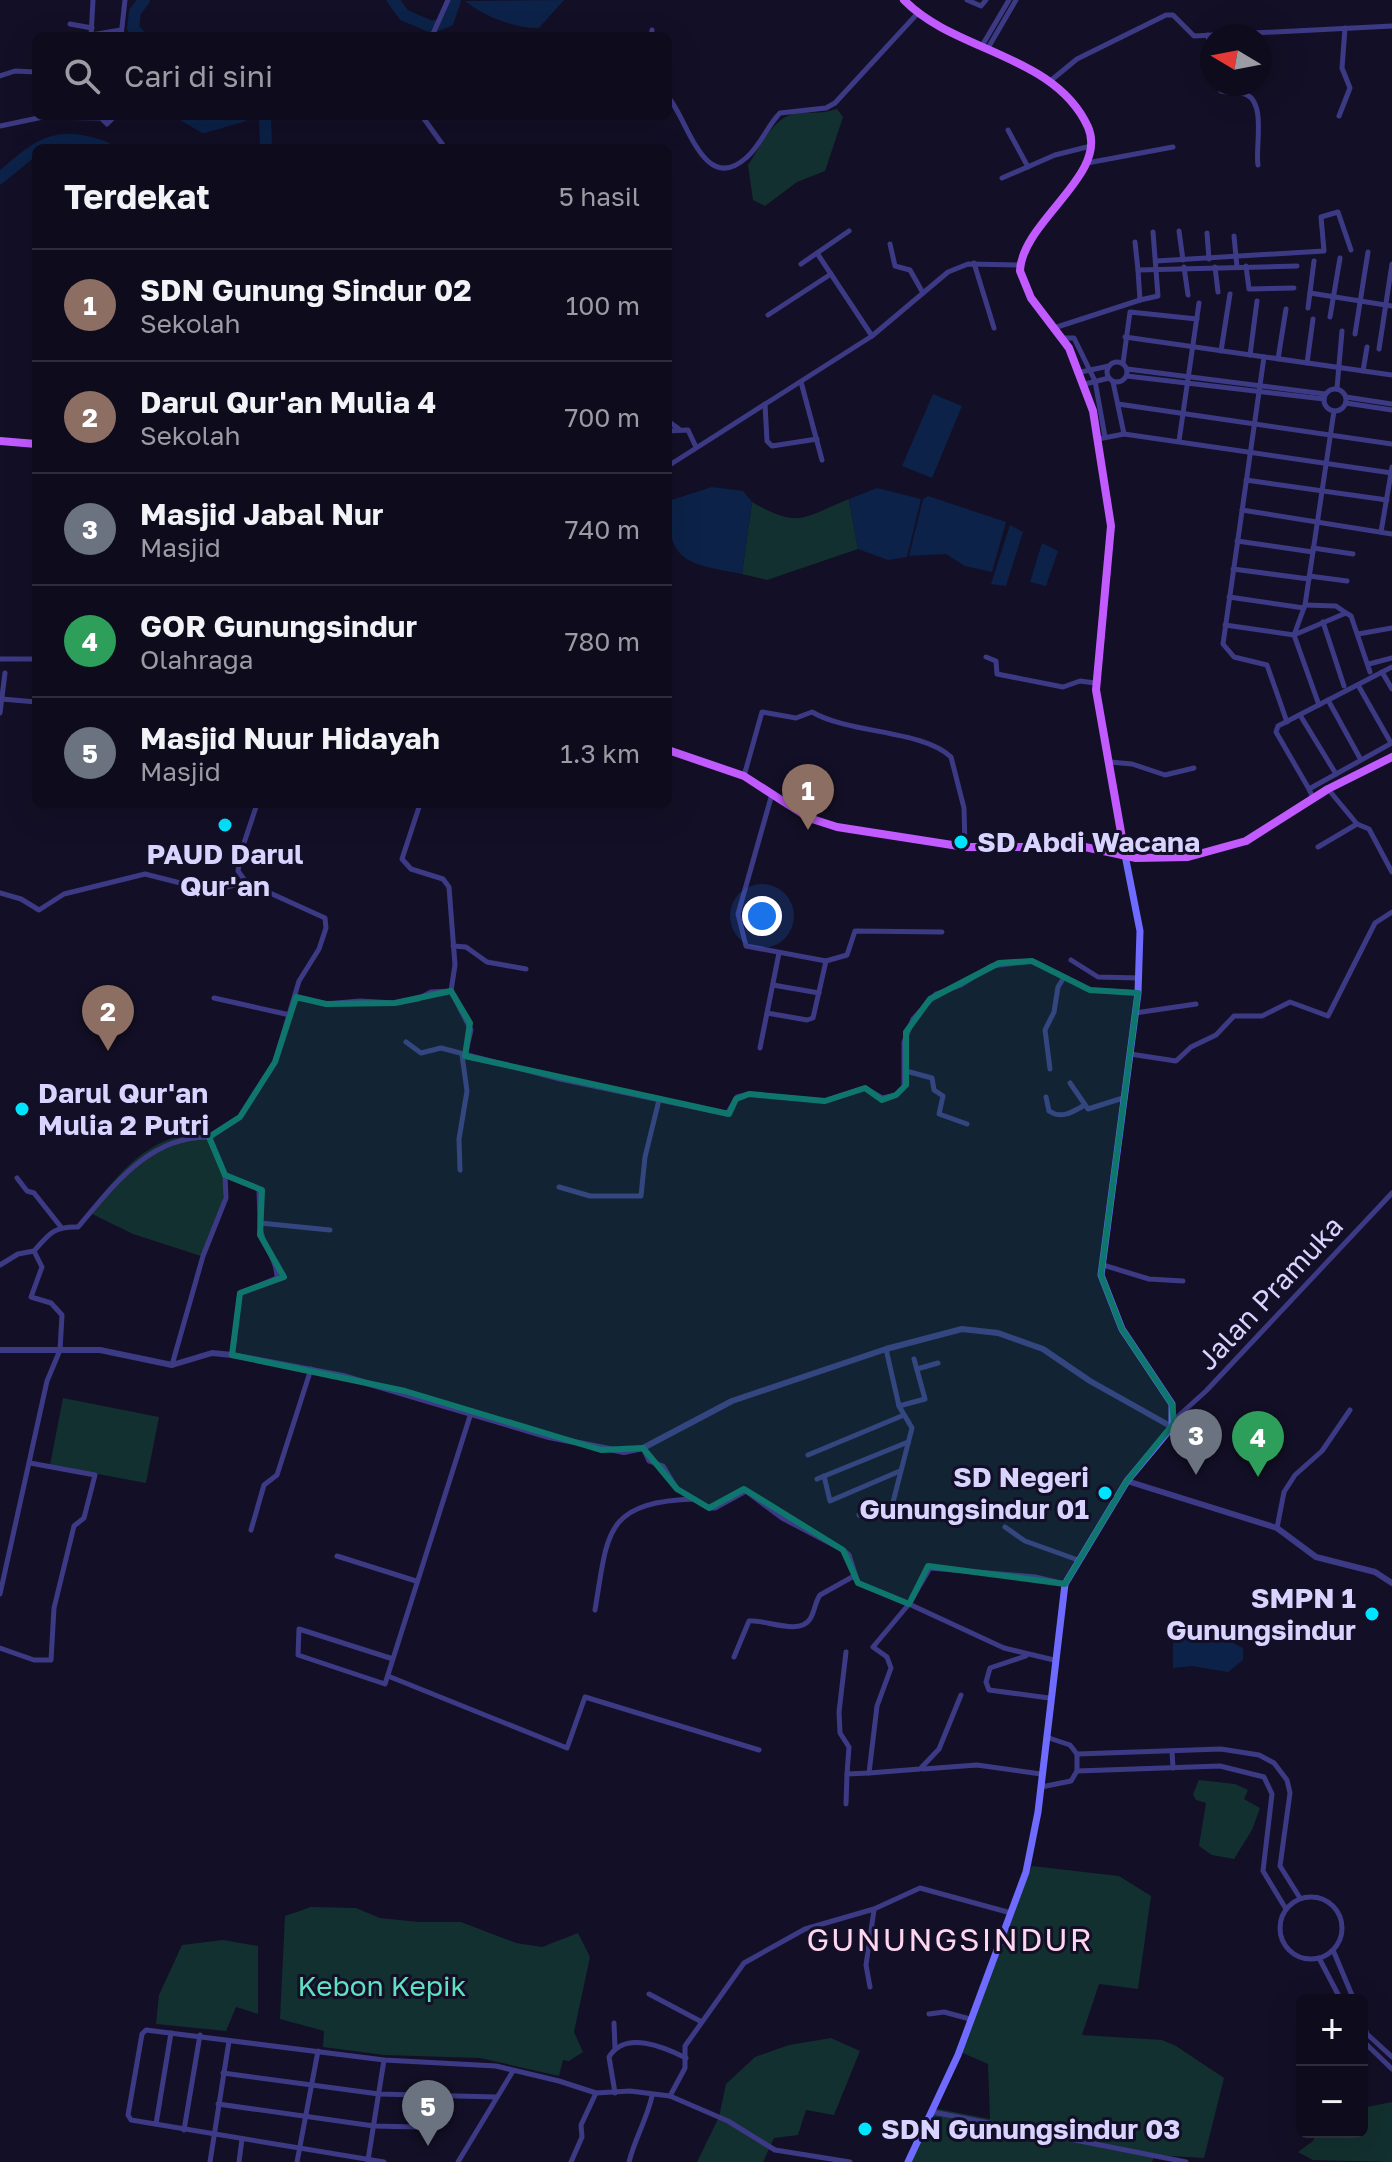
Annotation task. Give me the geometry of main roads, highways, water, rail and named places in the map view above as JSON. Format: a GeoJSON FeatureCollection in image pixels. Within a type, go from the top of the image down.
{"type":"FeatureCollection","features":[{"type":"Feature","properties":{"kind":"main road"},"geometry":{"type":"LineString","coordinates":[[904,0],[917,14],[985,46],[1049,83],[1079,111],[1090,134],[1091,146],[1086,164],[1033,236],[1020,265],[1027,292],[1086,371],[1102,438],[1111,526],[1095,683],[1140,931],[1138,993],[1102,1265],[1105,1291],[1117,1321],[1172,1404],[1174,1423],[1127,1481],[1065,1584],[1033,1841],[1011,1913],[970,2019],[933,2112],[908,2162]]}},
{"type":"Feature","properties":{"kind":"main road"},"geometry":{"type":"LineString","coordinates":[[0,441],[32,444]]}},
{"type":"Feature","properties":{"kind":"main road"},"geometry":{"type":"LineString","coordinates":[[672,751],[744,776],[822,823],[965,847],[1085,847],[1125,855],[1174,858],[1211,853],[1264,832],[1311,794],[1328,789],[1392,757]]}},
{"type":"Feature","properties":{"kind":"water"},"geometry":{"type":"Polygon","coordinates":[[[564,0],[539,28],[500,20],[465,1],[564,0]]]}},
{"type":"Feature","properties":{"kind":"water"},"geometry":{"type":"Polygon","coordinates":[[[933,394],[962,406],[932,478],[902,466],[933,394]]]}},
{"type":"Feature","properties":{"kind":"water"},"geometry":{"type":"Polygon","coordinates":[[[712,487],[743,491],[752,502],[742,574],[707,567],[684,557],[672,537],[672,500],[712,487]]]}},
{"type":"Feature","properties":{"kind":"water"},"geometry":{"type":"Polygon","coordinates":[[[877,488],[921,499],[907,557],[888,560],[858,549],[849,499],[877,488]]]}},
{"type":"Feature","properties":{"kind":"water"},"geometry":{"type":"Polygon","coordinates":[[[928,496],[1006,522],[992,572],[965,566],[946,554],[909,556],[923,499],[928,496]]]}},
{"type":"Feature","properties":{"kind":"water"},"geometry":{"type":"Polygon","coordinates":[[[1010,525],[1023,532],[1006,586],[991,584],[1010,525]]]}},
{"type":"Feature","properties":{"kind":"water"},"geometry":{"type":"Polygon","coordinates":[[[1042,543],[1058,551],[1046,586],[1030,582],[1042,543]]]}},
{"type":"Feature","properties":{"kind":"water"},"geometry":{"type":"Polygon","coordinates":[[[1185,1634],[1197,1642],[1231,1642],[1243,1648],[1243,1660],[1228,1672],[1192,1666],[1173,1668],[1173,1642],[1185,1634]]]}},
{"type":"Feature","properties":{"kind":"waterway"},"geometry":{"type":"LineString","coordinates":[[136,32],[133,28],[135,12],[144,0]]}},
{"type":"Feature","properties":{"kind":"waterway"},"geometry":{"type":"LineString","coordinates":[[393,0],[404,15],[432,27],[448,21],[455,0]]}},
{"type":"Feature","properties":{"kind":"waterway"},"geometry":{"type":"LineString","coordinates":[[192,120],[204,127],[228,120]]}},
{"type":"Feature","properties":{"kind":"waterway"},"geometry":{"type":"LineString","coordinates":[[265,120],[266,144]]}},
{"type":"Feature","properties":{"kind":"waterway"},"geometry":{"type":"LineString","coordinates":[[48,144],[60,140],[94,144]]}},
{"type":"Feature","properties":{"kind":"waterway"},"geometry":{"type":"LineString","coordinates":[[0,178],[32,152]]}},
{"type":"Feature","properties":{"kind":"place","name":"PAUD Darul Qur'an"},"geometry":{"type":"Point","coordinates":[225,825]}},
{"type":"Feature","properties":{"kind":"place","name":"SDN Gunung Sindur 02"},"geometry":{"type":"Point","coordinates":[808,830]}},
{"type":"Feature","properties":{"kind":"place","name":"SD Abdi Wacana"},"geometry":{"type":"Point","coordinates":[961,842]}},
{"type":"Feature","properties":{"kind":"place","name":"Darul Qur'an Mulia 4"},"geometry":{"type":"Point","coordinates":[108,1051]}},
{"type":"Feature","properties":{"kind":"place","name":"Darul Qur'an Mulia 2 Putri"},"geometry":{"type":"Point","coordinates":[22,1109]}},
{"type":"Feature","properties":{"kind":"place","name":"Masjid Jabal Nur"},"geometry":{"type":"Point","coordinates":[1196,1475]}},
{"type":"Feature","properties":{"kind":"place","name":"GOR Gunungsindur"},"geometry":{"type":"Point","coordinates":[1258,1477]}},
{"type":"Feature","properties":{"kind":"place","name":"SD Negeri Gunungsindur 01"},"geometry":{"type":"Point","coordinates":[1105,1493]}},
{"type":"Feature","properties":{"kind":"place","name":"SMPN 1 Gunungsindur"},"geometry":{"type":"Point","coordinates":[1372,1614]}},
{"type":"Feature","properties":{"kind":"place","name":"SDN Gunungsindur 03"},"geometry":{"type":"Point","coordinates":[865,2129]}},
{"type":"Feature","properties":{"kind":"place","name":"Masjid Nuur Hidayah"},"geometry":{"type":"Point","coordinates":[428,2146]}},
{"type":"Feature","properties":{"kind":"district","name":"GUNUNGSINDUR"},"geometry":{"type":"Point","coordinates":[950,1940]}},
{"type":"Feature","properties":{"kind":"park label","name":"Kebon Kepik"},"geometry":{"type":"Point","coordinates":[382,1986]}}]}
